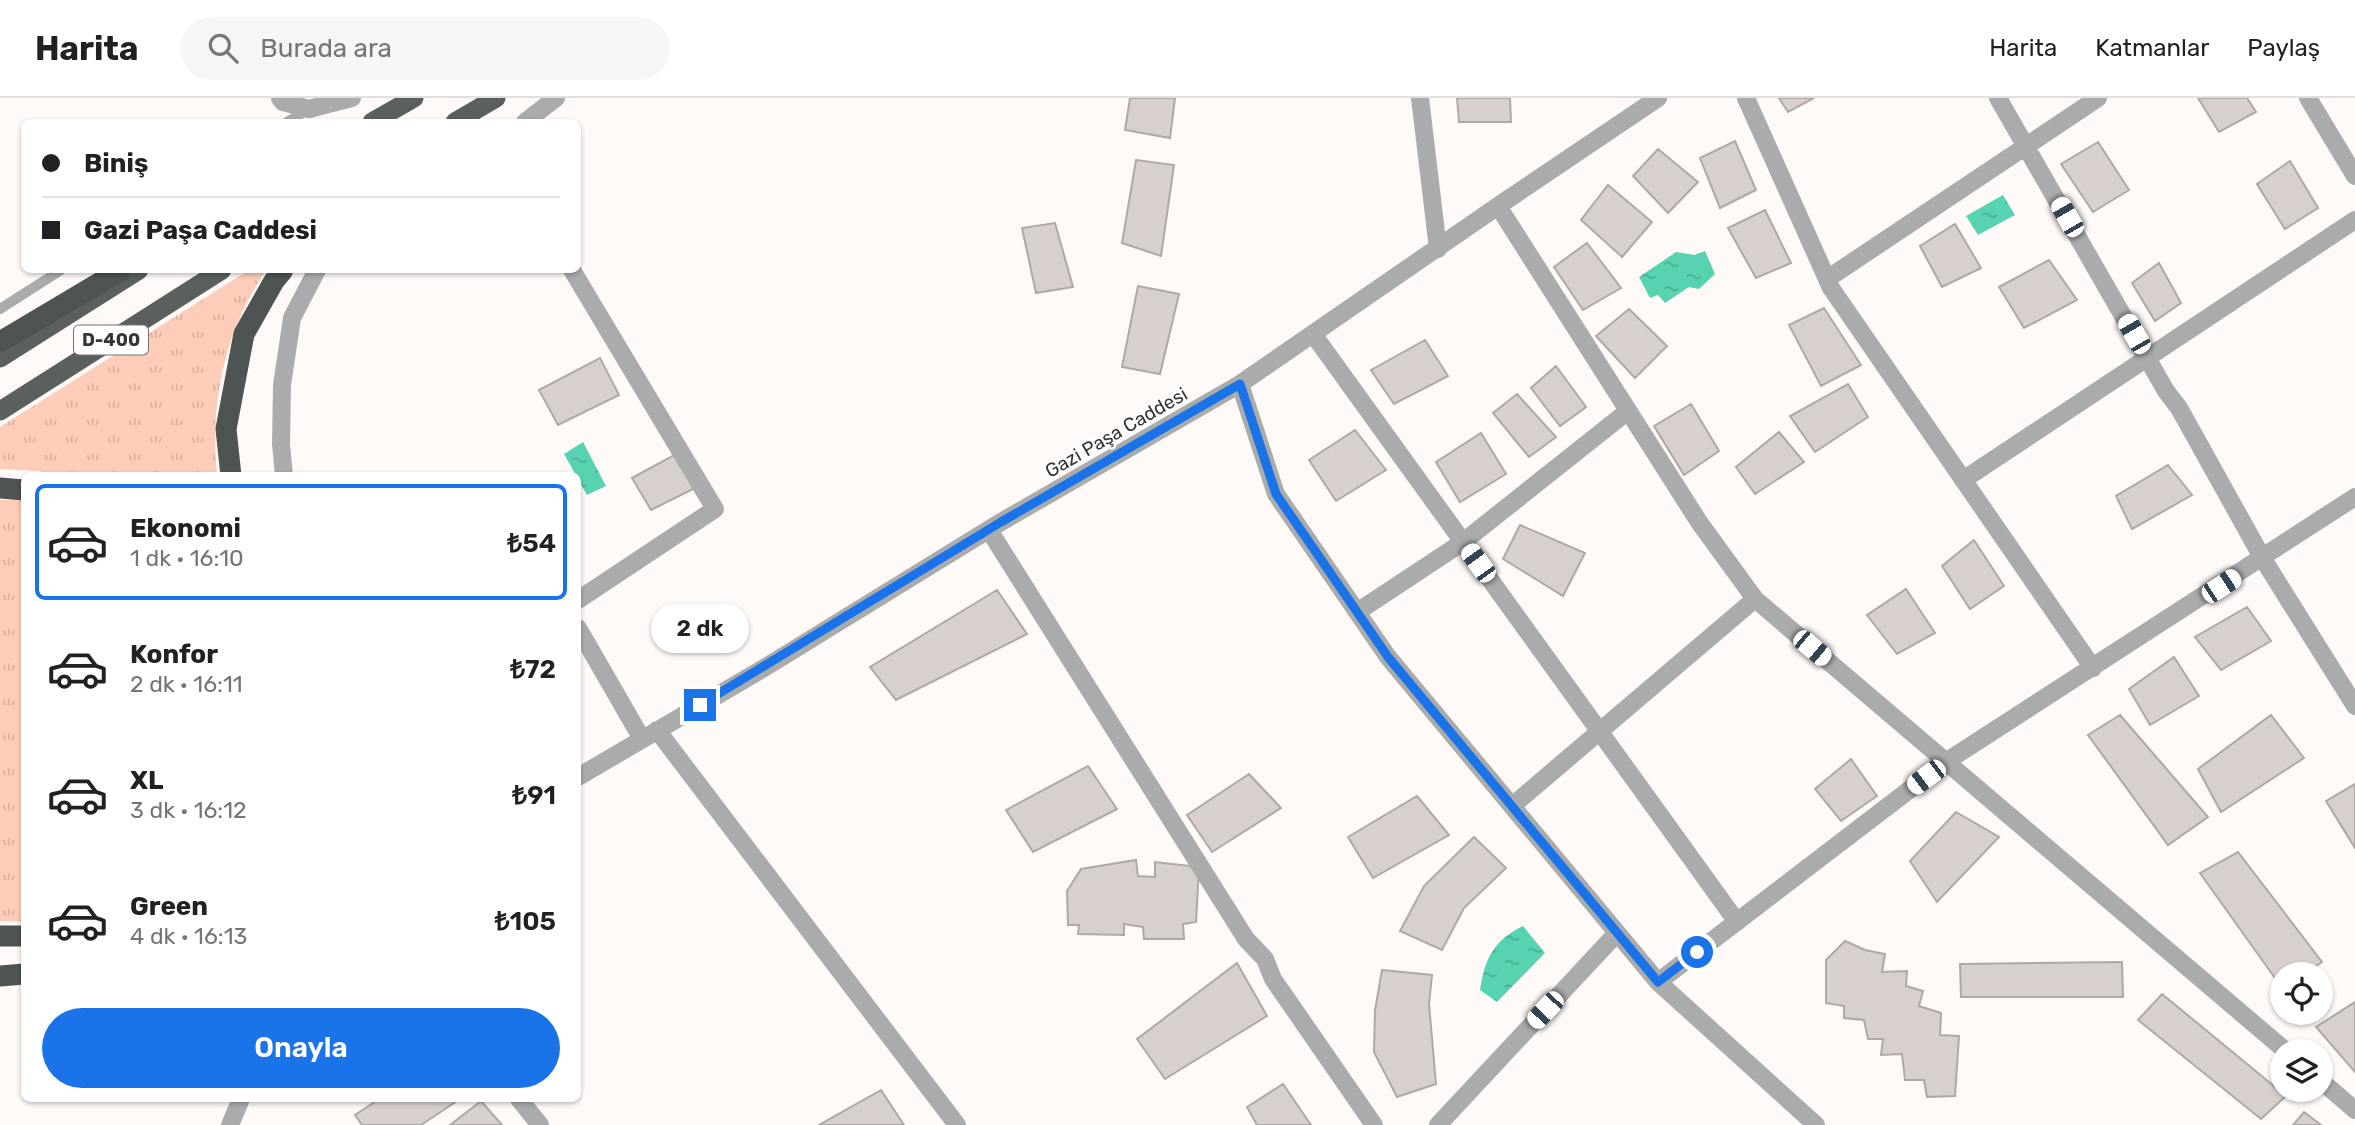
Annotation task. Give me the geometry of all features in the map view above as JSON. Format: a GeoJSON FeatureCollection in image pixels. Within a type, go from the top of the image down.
{"type":"FeatureCollection","features":[{"type":"Feature","properties":{"kind":"highway"},"geometry":{"type":"LineString","coordinates":[[377,119],[414,98]]}},
{"type":"Feature","properties":{"kind":"highway"},"geometry":{"type":"LineString","coordinates":[[460,119],[496,98]]}},
{"type":"Feature","properties":{"kind":"highway"},"geometry":{"type":"LineString","coordinates":[[0,342],[116,273]]}},
{"type":"Feature","properties":{"kind":"highway","name":"D-400"},"geometry":{"type":"LineString","coordinates":[[0,358],[134,273]]}},
{"type":"Feature","properties":{"kind":"highway","name":"D-400"},"geometry":{"type":"LineString","coordinates":[[0,411],[217,273]]}},
{"type":"Feature","properties":{"kind":"highway"},"geometry":{"type":"LineString","coordinates":[[231,472],[226,429],[244,334],[281,273]]}},
{"type":"Feature","properties":{"kind":"highway"},"geometry":{"type":"LineString","coordinates":[[0,488],[21,490]]}},
{"type":"Feature","properties":{"kind":"highway"},"geometry":{"type":"LineString","coordinates":[[0,936],[21,936]]}},
{"type":"Feature","properties":{"kind":"highway"},"geometry":{"type":"LineString","coordinates":[[0,975],[21,974]]}},
{"type":"Feature","properties":{"kind":"street"},"geometry":{"type":"LineString","coordinates":[[280,98],[283,102],[309,109],[352,98]]}},
{"type":"Feature","properties":{"kind":"street"},"geometry":{"type":"LineString","coordinates":[[529,119],[556,98]]}},
{"type":"Feature","properties":{"kind":"street"},"geometry":{"type":"LineString","coordinates":[[1420,98],[1438,248]]}},
{"type":"Feature","properties":{"kind":"street","name":"Gazi Paşa Caddesi"},"geometry":{"type":"LineString","coordinates":[[581,775],[989,530],[1240,384],[1658,98]]}},
{"type":"Feature","properties":{"kind":"street"},"geometry":{"type":"LineString","coordinates":[[1746,98],[1831,288],[2093,668]]}},
{"type":"Feature","properties":{"kind":"street"},"geometry":{"type":"LineString","coordinates":[[1998,98],[2166,391],[2179,408],[2263,559],[2355,706]]}},
{"type":"Feature","properties":{"kind":"street"},"geometry":{"type":"LineString","coordinates":[[1827,279],[2098,98]]}},
{"type":"Feature","properties":{"kind":"street"},"geometry":{"type":"LineString","coordinates":[[2308,98],[2355,176]]}},
{"type":"Feature","properties":{"kind":"street"},"geometry":{"type":"LineString","coordinates":[[1497,206],[1699,523],[1755,599],[2272,1039]]}},
{"type":"Feature","properties":{"kind":"street"},"geometry":{"type":"LineString","coordinates":[[1963,480],[2355,220]]}},
{"type":"Feature","properties":{"kind":"street"},"geometry":{"type":"LineString","coordinates":[[284,472],[281,444],[282,385],[292,318],[315,273]]}},
{"type":"Feature","properties":{"kind":"street"},"geometry":{"type":"LineString","coordinates":[[574,273],[715,509],[581,598]]}},
{"type":"Feature","properties":{"kind":"street"},"geometry":{"type":"LineString","coordinates":[[1313,334],[1737,922]]}},
{"type":"Feature","properties":{"kind":"street"},"geometry":{"type":"LineString","coordinates":[[1240,384],[1276,494],[1388,657],[1658,982],[1816,1125]]}},
{"type":"Feature","properties":{"kind":"street"},"geometry":{"type":"LineString","coordinates":[[1357,612],[1463,542],[1628,411]]}},
{"type":"Feature","properties":{"kind":"street"},"geometry":{"type":"LineString","coordinates":[[1658,982],[1947,761],[2355,497]]}},
{"type":"Feature","properties":{"kind":"street"},"geometry":{"type":"LineString","coordinates":[[989,530],[1246,939],[1265,959],[1273,979],[1374,1125]]}},
{"type":"Feature","properties":{"kind":"street"},"geometry":{"type":"LineString","coordinates":[[1512,806],[1755,599]]}},
{"type":"Feature","properties":{"kind":"street"},"geometry":{"type":"LineString","coordinates":[[581,632],[650,735],[957,1125]]}},
{"type":"Feature","properties":{"kind":"street"},"geometry":{"type":"LineString","coordinates":[[1437,1125],[1617,933]]}},
{"type":"Feature","properties":{"kind":"street"},"geometry":{"type":"LineString","coordinates":[[2333,1091],[2355,1110]]}},
{"type":"Feature","properties":{"kind":"street"},"geometry":{"type":"LineString","coordinates":[[230,1125],[240,1102]]}},
{"type":"Feature","properties":{"kind":"street"},"geometry":{"type":"LineString","coordinates":[[521,1102],[540,1125]]}},
{"type":"Feature","properties":{"kind":"lane"},"geometry":{"type":"LineString","coordinates":[[293,119],[309,109]]}},
{"type":"Feature","properties":{"kind":"lane"},"geometry":{"type":"LineString","coordinates":[[0,309],[56,273]]}},
{"type":"Feature","properties":{"kind":"green space"},"geometry":{"type":"Polygon","coordinates":[[[244,273],[264,273],[240,318],[223,368],[216,421],[217,472],[43,472],[0,469],[0,427],[244,273]]]}},
{"type":"Feature","properties":{"kind":"green space"},"geometry":{"type":"Polygon","coordinates":[[[0,500],[21,500],[21,922],[0,921],[0,500]]]}},
{"type":"Feature","properties":{"kind":"water"},"geometry":{"type":"Polygon","coordinates":[[[2003,195],[2015,215],[1978,235],[1966,216],[2003,195]]]}},
{"type":"Feature","properties":{"kind":"water"},"geometry":{"type":"Polygon","coordinates":[[[1705,251],[1715,274],[1699,289],[1689,287],[1665,303],[1658,295],[1650,298],[1639,277],[1676,252],[1695,255],[1705,251]]]}},
{"type":"Feature","properties":{"kind":"water"},"geometry":{"type":"Polygon","coordinates":[[[583,442],[606,486],[587,495],[581,484],[581,472],[574,472],[564,454],[583,442]]]}},
{"type":"Feature","properties":{"kind":"water"},"geometry":{"type":"Polygon","coordinates":[[[1523,926],[1545,953],[1497,1002],[1480,990],[1488,960],[1504,938],[1523,926]]]}},
{"type":"Feature","properties":{"kind":"building"},"geometry":{"type":"Polygon","coordinates":[[[1130,98],[1175,98],[1170,138],[1125,130],[1130,98]]]}},
{"type":"Feature","properties":{"kind":"building"},"geometry":{"type":"Polygon","coordinates":[[[1457,98],[1510,98],[1511,122],[1459,122],[1457,98]]]}},
{"type":"Feature","properties":{"kind":"building"},"geometry":{"type":"Polygon","coordinates":[[[1779,98],[1814,98],[1788,112],[1779,98]]]}},
{"type":"Feature","properties":{"kind":"building"},"geometry":{"type":"Polygon","coordinates":[[[2198,98],[2247,98],[2256,112],[2219,132],[2198,98]]]}},
{"type":"Feature","properties":{"kind":"building"},"geometry":{"type":"Polygon","coordinates":[[[1735,141],[1756,190],[1720,208],[1700,158],[1735,141]]]}},
{"type":"Feature","properties":{"kind":"building"},"geometry":{"type":"Polygon","coordinates":[[[2098,142],[2129,190],[2093,212],[2061,164],[2098,142]]]}},
{"type":"Feature","properties":{"kind":"building"},"geometry":{"type":"Polygon","coordinates":[[[1658,149],[1698,182],[1668,213],[1633,176],[1658,149]]]}},
{"type":"Feature","properties":{"kind":"building"},"geometry":{"type":"Polygon","coordinates":[[[1136,160],[1174,165],[1161,256],[1122,243],[1136,160]]]}},
{"type":"Feature","properties":{"kind":"building"},"geometry":{"type":"Polygon","coordinates":[[[2290,161],[2318,208],[2285,229],[2257,184],[2290,161]]]}},
{"type":"Feature","properties":{"kind":"building"},"geometry":{"type":"Polygon","coordinates":[[[1608,185],[1652,222],[1622,257],[1581,220],[1608,185]]]}},
{"type":"Feature","properties":{"kind":"building"},"geometry":{"type":"Polygon","coordinates":[[[1765,210],[1791,263],[1756,278],[1728,228],[1765,210]]]}},
{"type":"Feature","properties":{"kind":"building"},"geometry":{"type":"Polygon","coordinates":[[[1055,223],[1073,287],[1036,293],[1022,228],[1055,223]]]}},
{"type":"Feature","properties":{"kind":"building"},"geometry":{"type":"Polygon","coordinates":[[[1955,224],[1981,268],[1942,287],[1920,246],[1955,224]]]}},
{"type":"Feature","properties":{"kind":"building"},"geometry":{"type":"Polygon","coordinates":[[[1587,243],[1621,288],[1583,310],[1554,267],[1587,243]]]}},
{"type":"Feature","properties":{"kind":"building"},"geometry":{"type":"Polygon","coordinates":[[[2049,260],[2077,300],[2024,328],[1999,287],[2049,260]]]}},
{"type":"Feature","properties":{"kind":"building"},"geometry":{"type":"Polygon","coordinates":[[[2159,263],[2181,303],[2155,321],[2132,283],[2159,263]]]}},
{"type":"Feature","properties":{"kind":"building"},"geometry":{"type":"Polygon","coordinates":[[[1138,286],[1179,294],[1160,374],[1122,367],[1138,286]]]}},
{"type":"Feature","properties":{"kind":"building"},"geometry":{"type":"Polygon","coordinates":[[[1824,308],[1861,365],[1821,386],[1789,325],[1824,308]]]}},
{"type":"Feature","properties":{"kind":"building"},"geometry":{"type":"Polygon","coordinates":[[[1629,309],[1667,346],[1635,378],[1596,336],[1629,309]]]}},
{"type":"Feature","properties":{"kind":"building"},"geometry":{"type":"Polygon","coordinates":[[[1425,340],[1448,376],[1394,404],[1371,370],[1425,340]]]}},
{"type":"Feature","properties":{"kind":"building"},"geometry":{"type":"Polygon","coordinates":[[[600,358],[619,395],[558,425],[539,390],[600,358]]]}},
{"type":"Feature","properties":{"kind":"building"},"geometry":{"type":"Polygon","coordinates":[[[1556,366],[1586,407],[1560,426],[1531,388],[1556,366]]]}},
{"type":"Feature","properties":{"kind":"building"},"geometry":{"type":"Polygon","coordinates":[[[1848,384],[1868,417],[1815,452],[1790,416],[1848,384]]]}},
{"type":"Feature","properties":{"kind":"building"},"geometry":{"type":"Polygon","coordinates":[[[1517,394],[1556,437],[1529,457],[1493,413],[1517,394]]]}},
{"type":"Feature","properties":{"kind":"building"},"geometry":{"type":"Polygon","coordinates":[[[1691,404],[1719,451],[1684,475],[1654,426],[1691,404]]]}},
{"type":"Feature","properties":{"kind":"building"},"geometry":{"type":"Polygon","coordinates":[[[1355,430],[1386,470],[1336,501],[1309,460],[1355,430]]]}},
{"type":"Feature","properties":{"kind":"building"},"geometry":{"type":"Polygon","coordinates":[[[1779,432],[1804,462],[1755,494],[1736,467],[1779,432]]]}},
{"type":"Feature","properties":{"kind":"building"},"geometry":{"type":"Polygon","coordinates":[[[1481,433],[1506,474],[1460,502],[1436,462],[1481,433]]]}},
{"type":"Feature","properties":{"kind":"building"},"geometry":{"type":"Polygon","coordinates":[[[676,454],[695,488],[651,510],[632,478],[676,454]]]}},
{"type":"Feature","properties":{"kind":"building"},"geometry":{"type":"Polygon","coordinates":[[[2168,465],[2192,495],[2132,529],[2116,496],[2168,465]]]}},
{"type":"Feature","properties":{"kind":"building"},"geometry":{"type":"Polygon","coordinates":[[[1520,525],[1585,553],[1563,596],[1503,559],[1520,525]]]}},
{"type":"Feature","properties":{"kind":"building"},"geometry":{"type":"Polygon","coordinates":[[[1974,540],[2004,586],[1970,609],[1942,566],[1974,540]]]}},
{"type":"Feature","properties":{"kind":"building"},"geometry":{"type":"Polygon","coordinates":[[[1906,589],[1935,633],[1897,654],[1867,615],[1906,589]]]}},
{"type":"Feature","properties":{"kind":"building"},"geometry":{"type":"Polygon","coordinates":[[[997,590],[1027,634],[896,700],[870,667],[997,590]]]}},
{"type":"Feature","properties":{"kind":"building"},"geometry":{"type":"Polygon","coordinates":[[[2247,607],[2271,641],[2221,670],[2195,637],[2247,607]]]}},
{"type":"Feature","properties":{"kind":"building"},"geometry":{"type":"Polygon","coordinates":[[[2174,657],[2199,696],[2150,725],[2129,689],[2174,657]]]}},
{"type":"Feature","properties":{"kind":"building"},"geometry":{"type":"Polygon","coordinates":[[[2120,715],[2208,817],[2168,845],[2088,735],[2120,715]]]}},
{"type":"Feature","properties":{"kind":"building"},"geometry":{"type":"Polygon","coordinates":[[[2271,715],[2304,758],[2221,812],[2198,769],[2271,715]]]}},
{"type":"Feature","properties":{"kind":"building"},"geometry":{"type":"Polygon","coordinates":[[[1851,759],[1877,796],[1841,821],[1815,789],[1851,759]]]}},
{"type":"Feature","properties":{"kind":"building"},"geometry":{"type":"Polygon","coordinates":[[[1088,766],[1117,809],[1033,852],[1006,810],[1088,766]]]}},
{"type":"Feature","properties":{"kind":"building"},"geometry":{"type":"Polygon","coordinates":[[[1249,774],[1281,808],[1212,852],[1187,815],[1249,774]]]}},
{"type":"Feature","properties":{"kind":"building"},"geometry":{"type":"Polygon","coordinates":[[[2355,784],[2355,848],[2326,801],[2355,784]]]}},
{"type":"Feature","properties":{"kind":"building"},"geometry":{"type":"Polygon","coordinates":[[[1417,796],[1449,835],[1373,878],[1348,837],[1417,796]]]}},
{"type":"Feature","properties":{"kind":"building"},"geometry":{"type":"Polygon","coordinates":[[[1956,812],[1999,837],[1937,902],[1910,861],[1956,812]]]}},
{"type":"Feature","properties":{"kind":"building"},"geometry":{"type":"Polygon","coordinates":[[[1474,837],[1506,868],[1464,908],[1442,950],[1400,931],[1424,886],[1474,837]]]}},
{"type":"Feature","properties":{"kind":"building"},"geometry":{"type":"Polygon","coordinates":[[[2238,852],[2322,962],[2270,962],[2270,971],[2200,873],[2238,852]]]}},
{"type":"Feature","properties":{"kind":"building"},"geometry":{"type":"Polygon","coordinates":[[[1136,860],[1138,876],[1155,877],[1155,862],[1199,867],[1196,922],[1183,924],[1184,939],[1144,939],[1143,927],[1124,924],[1124,935],[1078,934],[1079,925],[1068,925],[1067,891],[1081,869],[1136,860]]]}},
{"type":"Feature","properties":{"kind":"building"},"geometry":{"type":"Polygon","coordinates":[[[1845,941],[1865,950],[1885,954],[1882,972],[1907,971],[1906,986],[1923,991],[1919,1006],[1941,1013],[1940,1035],[1959,1036],[1955,1096],[1927,1097],[1924,1080],[1905,1080],[1902,1054],[1881,1055],[1883,1039],[1868,1039],[1864,1020],[1844,1018],[1844,1006],[1826,1003],[1826,960],[1845,941]]]}},
{"type":"Feature","properties":{"kind":"building"},"geometry":{"type":"Polygon","coordinates":[[[2122,962],[2123,997],[1961,997],[1960,964],[2122,962]]]}},
{"type":"Feature","properties":{"kind":"building"},"geometry":{"type":"Polygon","coordinates":[[[1237,963],[1267,1016],[1165,1079],[1137,1039],[1237,963]]]}},
{"type":"Feature","properties":{"kind":"building"},"geometry":{"type":"Polygon","coordinates":[[[1382,970],[1432,975],[1429,1004],[1436,1084],[1397,1097],[1374,1052],[1375,1010],[1382,970]]]}},
{"type":"Feature","properties":{"kind":"building"},"geometry":{"type":"Polygon","coordinates":[[[2162,994],[2270,1083],[2270,1102],[2279,1102],[2261,1119],[2138,1020],[2162,994]]]}},
{"type":"Feature","properties":{"kind":"building"},"geometry":{"type":"Polygon","coordinates":[[[2355,1002],[2355,1072],[2333,1047],[2333,1039],[2326,1039],[2316,1027],[2333,1025],[2333,1016],[2355,1002]]]}},
{"type":"Feature","properties":{"kind":"building"},"geometry":{"type":"Polygon","coordinates":[[[1283,1084],[1311,1125],[1257,1125],[1247,1107],[1283,1084]]]}},
{"type":"Feature","properties":{"kind":"building"},"geometry":{"type":"Polygon","coordinates":[[[881,1090],[904,1125],[819,1125],[881,1090]]]}},
{"type":"Feature","properties":{"kind":"building"},"geometry":{"type":"Polygon","coordinates":[[[374,1102],[456,1102],[421,1125],[362,1125],[355,1115],[374,1102]]]}},
{"type":"Feature","properties":{"kind":"building"},"geometry":{"type":"Polygon","coordinates":[[[482,1102],[502,1125],[450,1125],[482,1102]]]}},
{"type":"Feature","properties":{"kind":"building"},"geometry":{"type":"Polygon","coordinates":[[[2304,1112],[2321,1125],[2293,1125],[2304,1112]]]}},
{"type":"Feature","properties":{"kind":"route"},"geometry":{"type":"LineString","coordinates":[[700,705],[1001,522],[1240,384],[1276,494],[1388,657],[1658,982],[1697,952]]}}]}
